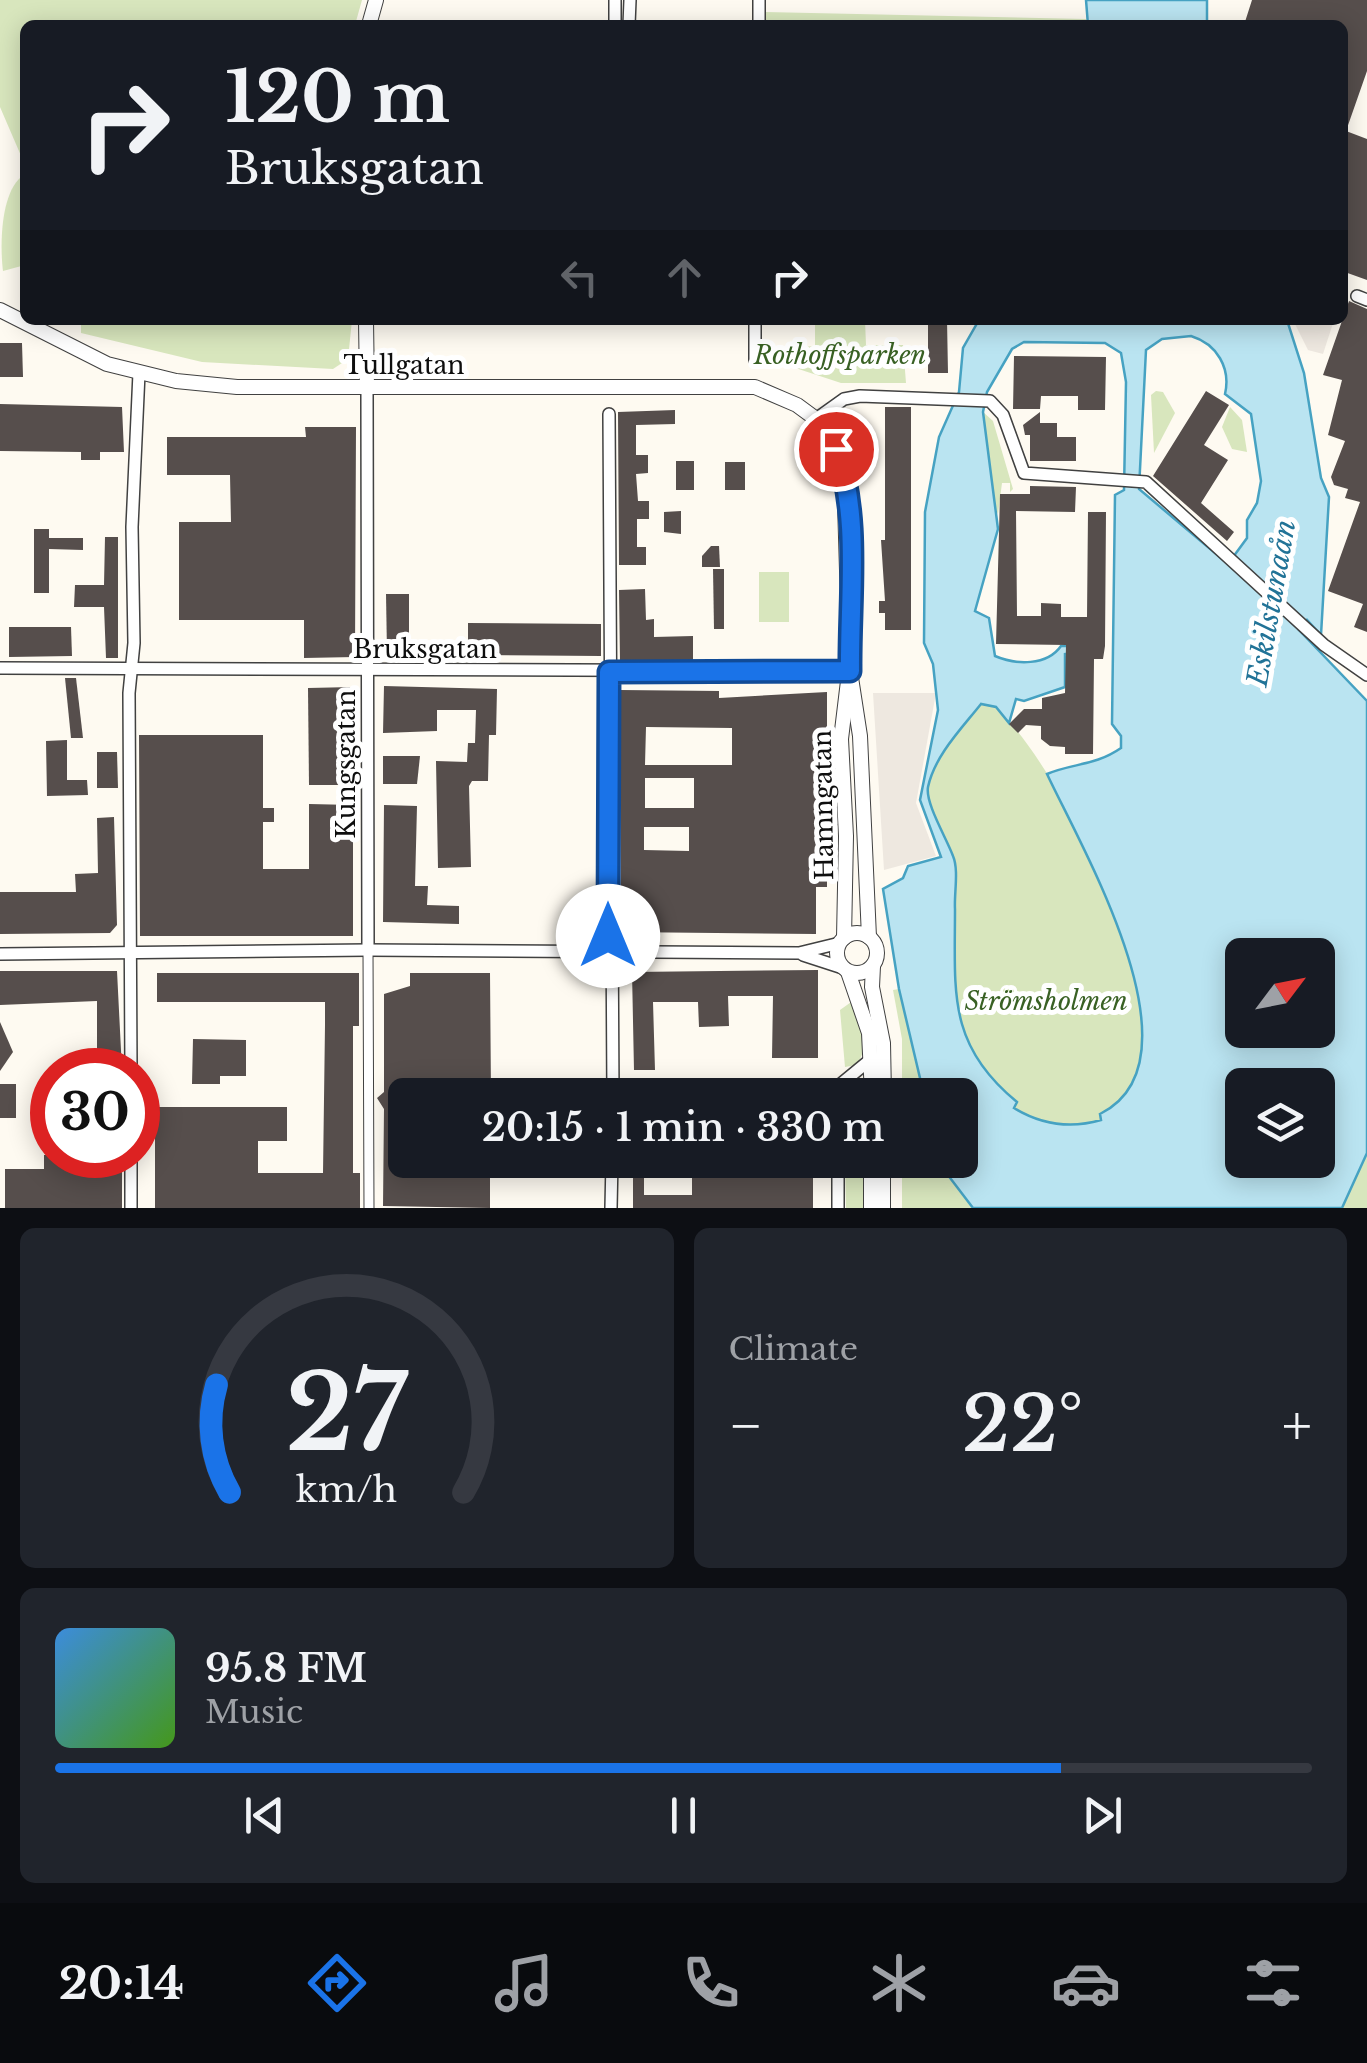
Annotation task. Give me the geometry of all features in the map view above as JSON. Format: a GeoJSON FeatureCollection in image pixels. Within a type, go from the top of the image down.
{"type":"FeatureCollection","features":[{"type":"Feature","properties":{"kind":"street","name":"Tullgatan"},"geometry":{"type":"LineString","coordinates":[[30,325],[107,364],[139,373],[237,388],[754,387],[797,405],[816,419]]}},
{"type":"Feature","properties":{"kind":"street","name":"Kungsgatan"},"geometry":{"type":"LineString","coordinates":[[366,325],[368,1208]]}},
{"type":"Feature","properties":{"kind":"street"},"geometry":{"type":"LineString","coordinates":[[755,360],[756,325]]}},
{"type":"Feature","properties":{"kind":"street"},"geometry":{"type":"LineString","coordinates":[[130,1048],[128,954],[139,373]]}},
{"type":"Feature","properties":{"kind":"street"},"geometry":{"type":"LineString","coordinates":[[816,419],[844,400],[860,396],[988,401],[1003,415],[1024,473],[1146,482],[1324,645],[1367,675]]}},
{"type":"Feature","properties":{"kind":"street"},"geometry":{"type":"LineString","coordinates":[[609,414],[612,1078]]}},
{"type":"Feature","properties":{"kind":"street","name":"Hamngatan"},"geometry":{"type":"LineString","coordinates":[[816,419],[844,470],[850,671],[860,736],[868,937]]}},
{"type":"Feature","properties":{"kind":"street","name":"Bruksgatan"},"geometry":{"type":"LineString","coordinates":[[0,668],[850,671]]}},
{"type":"Feature","properties":{"kind":"street","name":"Hamngatan"},"geometry":{"type":"LineString","coordinates":[[842,940],[846,836],[842,738],[850,671]]}},
{"type":"Feature","properties":{"kind":"street"},"geometry":{"type":"LineString","coordinates":[[846,836],[863,836]]}},
{"type":"Feature","properties":{"kind":"street"},"geometry":{"type":"LineString","coordinates":[[0,954],[368,950],[798,953],[856,933],[868,937],[877,954],[872,966],[872,987],[883,1042],[884,1078]]}},
{"type":"Feature","properties":{"kind":"street"},"geometry":{"type":"LineString","coordinates":[[842,940],[837,956],[846,970],[868,1034],[871,1078]]}},
{"type":"Feature","properties":{"kind":"street"},"geometry":{"type":"LineString","coordinates":[[798,953],[862,973],[872,966]]}},
{"type":"Feature","properties":{"kind":"street"},"geometry":{"type":"LineString","coordinates":[[848,1078],[870,1060]]}},
{"type":"Feature","properties":{"kind":"street"},"geometry":{"type":"LineString","coordinates":[[131,1178],[131,1208]]}},
{"type":"Feature","properties":{"kind":"street"},"geometry":{"type":"LineString","coordinates":[[612,1178],[612,1208]]}},
{"type":"Feature","properties":{"kind":"street"},"geometry":{"type":"LineString","coordinates":[[838,1178],[838,1208]]}},
{"type":"Feature","properties":{"kind":"street"},"geometry":{"type":"LineString","coordinates":[[871,1208],[872,1178]]}},
{"type":"Feature","properties":{"kind":"street"},"geometry":{"type":"LineString","coordinates":[[882,1208],[883,1178]]}},
{"type":"Feature","properties":{"kind":"green space"},"geometry":{"type":"Polygon","coordinates":[[[0,0],[362,0],[356,20],[20,20],[20,153],[0,107],[0,0]]]}},
{"type":"Feature","properties":{"kind":"green space"},"geometry":{"type":"Polygon","coordinates":[[[765,12],[1086,20],[765,20],[765,12]]]}},
{"type":"Feature","properties":{"kind":"green space"},"geometry":{"type":"Polygon","coordinates":[[[20,178],[20,266],[3,271],[5,209],[20,178]]]}},
{"type":"Feature","properties":{"kind":"green space"},"geometry":{"type":"Polygon","coordinates":[[[81,325],[351,325],[348,359],[333,369],[202,362],[81,333],[81,325]]]}},
{"type":"Feature","properties":{"kind":"green space","name":"Rothoffsparken"},"geometry":{"type":"Polygon","coordinates":[[[815,325],[865,325],[866,345],[903,345],[906,383],[841,383],[768,359],[775,349],[815,346],[815,325]]]}},
{"type":"Feature","properties":{"kind":"green space"},"geometry":{"type":"Polygon","coordinates":[[[1163,392],[1175,413],[1154,453],[1151,395],[1163,392]]]}},
{"type":"Feature","properties":{"kind":"green space"},"geometry":{"type":"Polygon","coordinates":[[[1230,407],[1242,420],[1247,452],[1232,449],[1222,427],[1230,407]]]}},
{"type":"Feature","properties":{"kind":"green space"},"geometry":{"type":"Polygon","coordinates":[[[983,412],[993,421],[1013,489],[1010,492],[1010,483],[1002,483],[998,514],[992,483],[983,412]]]}},
{"type":"Feature","properties":{"kind":"green space"},"geometry":{"type":"Polygon","coordinates":[[[759,572],[789,572],[789,622],[759,622],[759,572]]]}},
{"type":"Feature","properties":{"kind":"green space","name":"Strömsholmen"},"geometry":{"type":"Polygon","coordinates":[[[986,699],[1015,728],[1046,771],[1076,825],[1126,944],[1140,1002],[1144,1053],[1135,1093],[1117,1114],[1074,1130],[1051,1129],[1009,1106],[975,1065],[954,1019],[949,974],[949,865],[925,806],[923,785],[943,743],[986,699]]]}},
{"type":"Feature","properties":{"kind":"green space"},"geometry":{"type":"Polygon","coordinates":[[[899,989],[920,1078],[902,1078],[902,1039],[893,990],[899,989]]]}},
{"type":"Feature","properties":{"kind":"green space"},"geometry":{"type":"Polygon","coordinates":[[[854,1000],[863,1050],[856,1065],[845,1067],[840,1010],[854,1000]]]}},
{"type":"Feature","properties":{"kind":"green space"},"geometry":{"type":"Polygon","coordinates":[[[1367,1153],[1367,1208],[1342,1208],[1367,1153]]]}},
{"type":"Feature","properties":{"kind":"green space"},"geometry":{"type":"Polygon","coordinates":[[[845,1178],[865,1178],[866,1208],[846,1208],[845,1178]]]}},
{"type":"Feature","properties":{"kind":"green space"},"geometry":{"type":"Polygon","coordinates":[[[902,1178],[952,1178],[973,1208],[902,1208],[902,1178]]]}},
{"type":"Feature","properties":{"kind":"shaded area"},"geometry":{"type":"Polygon","coordinates":[[[1296,325],[1332,325],[1323,354],[1308,350],[1296,325]]]}},
{"type":"Feature","properties":{"kind":"shaded area"},"geometry":{"type":"Polygon","coordinates":[[[873,693],[936,693],[916,803],[936,856],[884,870],[873,693]]]}},
{"type":"Feature","properties":{"kind":"water"},"geometry":{"type":"Polygon","coordinates":[[[1086,0],[1207,0],[1207,20],[1088,20],[1086,0]]]}},
{"type":"Feature","properties":{"kind":"water","name":"Eskilstunaån"},"geometry":{"type":"Polygon","coordinates":[[[976,325],[1289,325],[1304,373],[1321,478],[1329,497],[1321,635],[1307,620],[1299,630],[1367,701],[1367,1153],[1342,1208],[973,1208],[950,1178],[978,1178],[978,1078],[920,1078],[899,989],[883,889],[903,878],[908,866],[941,857],[920,800],[938,710],[933,664],[924,643],[925,512],[939,437],[959,392],[963,348],[976,325]],[[1191,336],[1162,339],[1146,350],[1139,489],[1228,564],[1247,538],[1247,520],[1257,503],[1261,481],[1251,414],[1225,394],[1224,366],[1215,351],[1191,336]],[[1024,342],[1012,349],[987,392],[983,412],[998,529],[975,611],[989,618],[995,656],[1031,662],[1048,657],[1061,646],[1071,646],[1072,653],[1065,654],[1065,687],[1024,701],[1016,699],[1009,723],[996,707],[981,704],[943,753],[928,787],[933,811],[955,862],[956,992],[967,1038],[994,1081],[1017,1102],[1014,1108],[1046,1122],[1067,1125],[1101,1120],[1100,1114],[1130,1087],[1142,1049],[1139,1002],[1126,951],[1085,850],[1047,774],[1102,758],[1121,748],[1121,736],[1112,724],[1115,495],[1124,490],[1126,382],[1121,353],[1105,343],[1024,342]]]}},
{"type":"Feature","properties":{"kind":"building"},"geometry":{"type":"Polygon","coordinates":[[[1252,0],[1367,0],[1367,71],[1348,125],[1348,20],[1246,20],[1252,0]]]}},
{"type":"Feature","properties":{"kind":"building"},"geometry":{"type":"Polygon","coordinates":[[[1348,132],[1367,139],[1367,280],[1348,273],[1348,132]]]}},
{"type":"Feature","properties":{"kind":"building"},"geometry":{"type":"Polygon","coordinates":[[[1349,301],[1367,309],[1367,632],[1354,627],[1363,604],[1328,591],[1360,502],[1345,498],[1348,489],[1334,485],[1331,477],[1345,441],[1328,435],[1342,380],[1323,375],[1341,325],[1348,325],[1349,301]]]}},
{"type":"Feature","properties":{"kind":"building"},"geometry":{"type":"Polygon","coordinates":[[[928,325],[947,325],[948,373],[928,373],[928,362],[921,363],[921,349],[928,349],[928,325]]]}},
{"type":"Feature","properties":{"kind":"building"},"geometry":{"type":"Polygon","coordinates":[[[0,343],[22,343],[23,377],[0,377],[0,343]]]}},
{"type":"Feature","properties":{"kind":"building"},"geometry":{"type":"Polygon","coordinates":[[[1014,356],[1106,357],[1105,410],[1078,410],[1078,396],[1041,396],[1040,409],[1013,409],[1014,356]]]}},
{"type":"Feature","properties":{"kind":"building"},"geometry":{"type":"Polygon","coordinates":[[[1206,391],[1229,405],[1204,445],[1228,460],[1201,503],[1234,532],[1227,541],[1153,476],[1206,391]]]}},
{"type":"Feature","properties":{"kind":"building"},"geometry":{"type":"Polygon","coordinates":[[[0,404],[122,407],[124,452],[100,452],[100,460],[81,460],[81,452],[0,451],[0,404]]]}},
{"type":"Feature","properties":{"kind":"building"},"geometry":{"type":"Polygon","coordinates":[[[885,407],[911,407],[911,630],[885,630],[885,613],[879,613],[879,601],[885,601],[881,540],[885,540],[885,407]]]}},
{"type":"Feature","properties":{"kind":"building"},"geometry":{"type":"Polygon","coordinates":[[[675,410],[675,424],[636,425],[636,455],[648,455],[648,473],[636,474],[638,501],[649,501],[649,519],[637,519],[637,547],[646,547],[646,565],[619,565],[618,412],[675,410]]]}},
{"type":"Feature","properties":{"kind":"building"},"geometry":{"type":"Polygon","coordinates":[[[1040,412],[1040,423],[1057,423],[1057,437],[1076,437],[1076,461],[1030,461],[1030,435],[1025,435],[1023,425],[1040,412]]]}},
{"type":"Feature","properties":{"kind":"building"},"geometry":{"type":"Polygon","coordinates":[[[305,427],[356,427],[355,657],[304,658],[304,620],[179,620],[179,522],[231,522],[230,475],[167,475],[167,437],[306,437],[305,427]]]}},
{"type":"Feature","properties":{"kind":"building"},"geometry":{"type":"Polygon","coordinates":[[[676,461],[694,461],[694,490],[676,490],[676,461]]]}},
{"type":"Feature","properties":{"kind":"building"},"geometry":{"type":"Polygon","coordinates":[[[725,462],[745,462],[745,490],[725,490],[725,462]]]}},
{"type":"Feature","properties":{"kind":"building"},"geometry":{"type":"Polygon","coordinates":[[[1030,486],[1076,487],[1075,512],[1016,511],[1017,616],[1041,616],[1041,603],[1061,604],[1061,617],[1087,617],[1088,512],[1106,512],[1105,646],[1103,659],[1094,659],[1093,754],[1065,754],[1065,747],[1050,746],[1041,739],[1041,726],[1026,725],[1018,733],[1009,724],[1024,709],[1042,709],[1042,698],[1065,693],[1066,645],[996,644],[1000,494],[1030,494],[1030,486]]]}},
{"type":"Feature","properties":{"kind":"building"},"geometry":{"type":"Polygon","coordinates":[[[681,511],[681,534],[664,532],[664,512],[681,511]]]}},
{"type":"Feature","properties":{"kind":"building"},"geometry":{"type":"Polygon","coordinates":[[[34,529],[49,529],[49,538],[83,538],[83,550],[49,549],[49,593],[34,593],[34,529]]]}},
{"type":"Feature","properties":{"kind":"building"},"geometry":{"type":"Polygon","coordinates":[[[105,537],[118,537],[118,658],[106,658],[104,607],[74,607],[75,585],[104,585],[105,537]]]}},
{"type":"Feature","properties":{"kind":"building"},"geometry":{"type":"Polygon","coordinates":[[[711,546],[719,546],[720,567],[702,567],[702,556],[711,546]]]}},
{"type":"Feature","properties":{"kind":"building"},"geometry":{"type":"Polygon","coordinates":[[[713,569],[724,569],[724,629],[714,629],[713,569]]]}},
{"type":"Feature","properties":{"kind":"building"},"geometry":{"type":"Polygon","coordinates":[[[645,589],[646,620],[654,619],[654,637],[693,636],[693,661],[620,661],[619,590],[645,589]]]}},
{"type":"Feature","properties":{"kind":"building"},"geometry":{"type":"Polygon","coordinates":[[[386,594],[409,594],[409,653],[387,653],[386,594]]]}},
{"type":"Feature","properties":{"kind":"building"},"geometry":{"type":"Polygon","coordinates":[[[468,623],[601,624],[601,656],[468,655],[468,623]]]}},
{"type":"Feature","properties":{"kind":"building"},"geometry":{"type":"Polygon","coordinates":[[[9,627],[71,627],[72,656],[9,657],[9,627]]]}},
{"type":"Feature","properties":{"kind":"building"},"geometry":{"type":"Polygon","coordinates":[[[65,678],[76,678],[83,738],[71,738],[65,678]]]}},
{"type":"Feature","properties":{"kind":"building"},"geometry":{"type":"Polygon","coordinates":[[[384,686],[497,689],[496,735],[489,735],[488,781],[472,781],[469,786],[471,867],[438,868],[436,761],[467,762],[468,743],[475,743],[476,710],[437,710],[437,731],[383,733],[384,686]]]}},
{"type":"Feature","properties":{"kind":"building"},"geometry":{"type":"Polygon","coordinates":[[[353,687],[353,785],[309,785],[308,688],[353,687]]]}},
{"type":"Feature","properties":{"kind":"building"},"geometry":{"type":"Polygon","coordinates":[[[620,690],[719,691],[719,698],[827,692],[827,887],[816,887],[816,934],[621,932],[620,690]],[[646,727],[645,765],[732,765],[732,728],[646,727]],[[645,778],[645,808],[694,808],[694,778],[645,778]],[[644,827],[644,850],[689,851],[689,827],[644,827]]]}},
{"type":"Feature","properties":{"kind":"building"},"geometry":{"type":"Polygon","coordinates":[[[139,735],[263,735],[263,808],[274,808],[274,822],[263,822],[263,869],[309,869],[309,804],[353,805],[353,936],[140,936],[139,735]]]}},
{"type":"Feature","properties":{"kind":"building"},"geometry":{"type":"Polygon","coordinates":[[[67,740],[67,780],[87,780],[88,795],[47,796],[46,741],[67,740]]]}},
{"type":"Feature","properties":{"kind":"building"},"geometry":{"type":"Polygon","coordinates":[[[97,752],[117,752],[118,788],[97,788],[97,752]]]}},
{"type":"Feature","properties":{"kind":"building"},"geometry":{"type":"Polygon","coordinates":[[[383,756],[420,756],[417,784],[383,784],[383,756]]]}},
{"type":"Feature","properties":{"kind":"building"},"geometry":{"type":"Polygon","coordinates":[[[384,805],[417,806],[415,886],[428,886],[427,905],[459,906],[459,924],[383,922],[384,805]]]}},
{"type":"Feature","properties":{"kind":"building"},"geometry":{"type":"Polygon","coordinates":[[[114,817],[117,925],[110,933],[0,934],[0,892],[76,892],[75,874],[98,873],[97,818],[114,817]]]}},
{"type":"Feature","properties":{"kind":"building"},"geometry":{"type":"Polygon","coordinates":[[[818,970],[818,1058],[772,1058],[773,996],[728,996],[729,1026],[699,1027],[698,1002],[653,1002],[655,1070],[634,1070],[632,972],[818,970]]]}},
{"type":"Feature","properties":{"kind":"building"},"geometry":{"type":"Polygon","coordinates":[[[0,971],[117,971],[121,1048],[97,1048],[97,1001],[0,1005],[0,971]]]}},
{"type":"Feature","properties":{"kind":"building"},"geometry":{"type":"Polygon","coordinates":[[[157,973],[359,973],[359,1026],[353,1026],[353,1173],[360,1173],[360,1208],[155,1208],[155,1178],[160,1178],[160,1107],[287,1107],[287,1141],[258,1141],[258,1173],[323,1173],[325,1025],[325,1002],[157,1002],[157,973]]]}},
{"type":"Feature","properties":{"kind":"building"},"geometry":{"type":"Polygon","coordinates":[[[410,973],[490,973],[491,1078],[388,1078],[388,1178],[490,1178],[490,1208],[383,1206],[384,1109],[377,1098],[384,1092],[384,994],[410,986],[410,973]]]}},
{"type":"Feature","properties":{"kind":"building"},"geometry":{"type":"Polygon","coordinates":[[[0,1022],[13,1052],[0,1071],[0,1022]]]}},
{"type":"Feature","properties":{"kind":"building"},"geometry":{"type":"Polygon","coordinates":[[[193,1039],[246,1040],[246,1076],[220,1076],[220,1084],[192,1084],[193,1039]]]}},
{"type":"Feature","properties":{"kind":"building"},"geometry":{"type":"Polygon","coordinates":[[[0,1084],[16,1084],[16,1118],[0,1118],[0,1084]]]}},
{"type":"Feature","properties":{"kind":"building"},"geometry":{"type":"Polygon","coordinates":[[[5,1169],[30,1169],[30,1178],[122,1178],[122,1208],[5,1208],[5,1169]]]}},
{"type":"Feature","properties":{"kind":"building"},"geometry":{"type":"Polygon","coordinates":[[[633,1178],[644,1178],[644,1195],[692,1195],[692,1178],[813,1178],[813,1208],[633,1208],[633,1178]]]}},
{"type":"Feature","properties":{"kind":"route"},"geometry":{"type":"LineString","coordinates":[[608,936],[609,672],[850,671],[848,516],[844,470],[836,449]]}}]}
